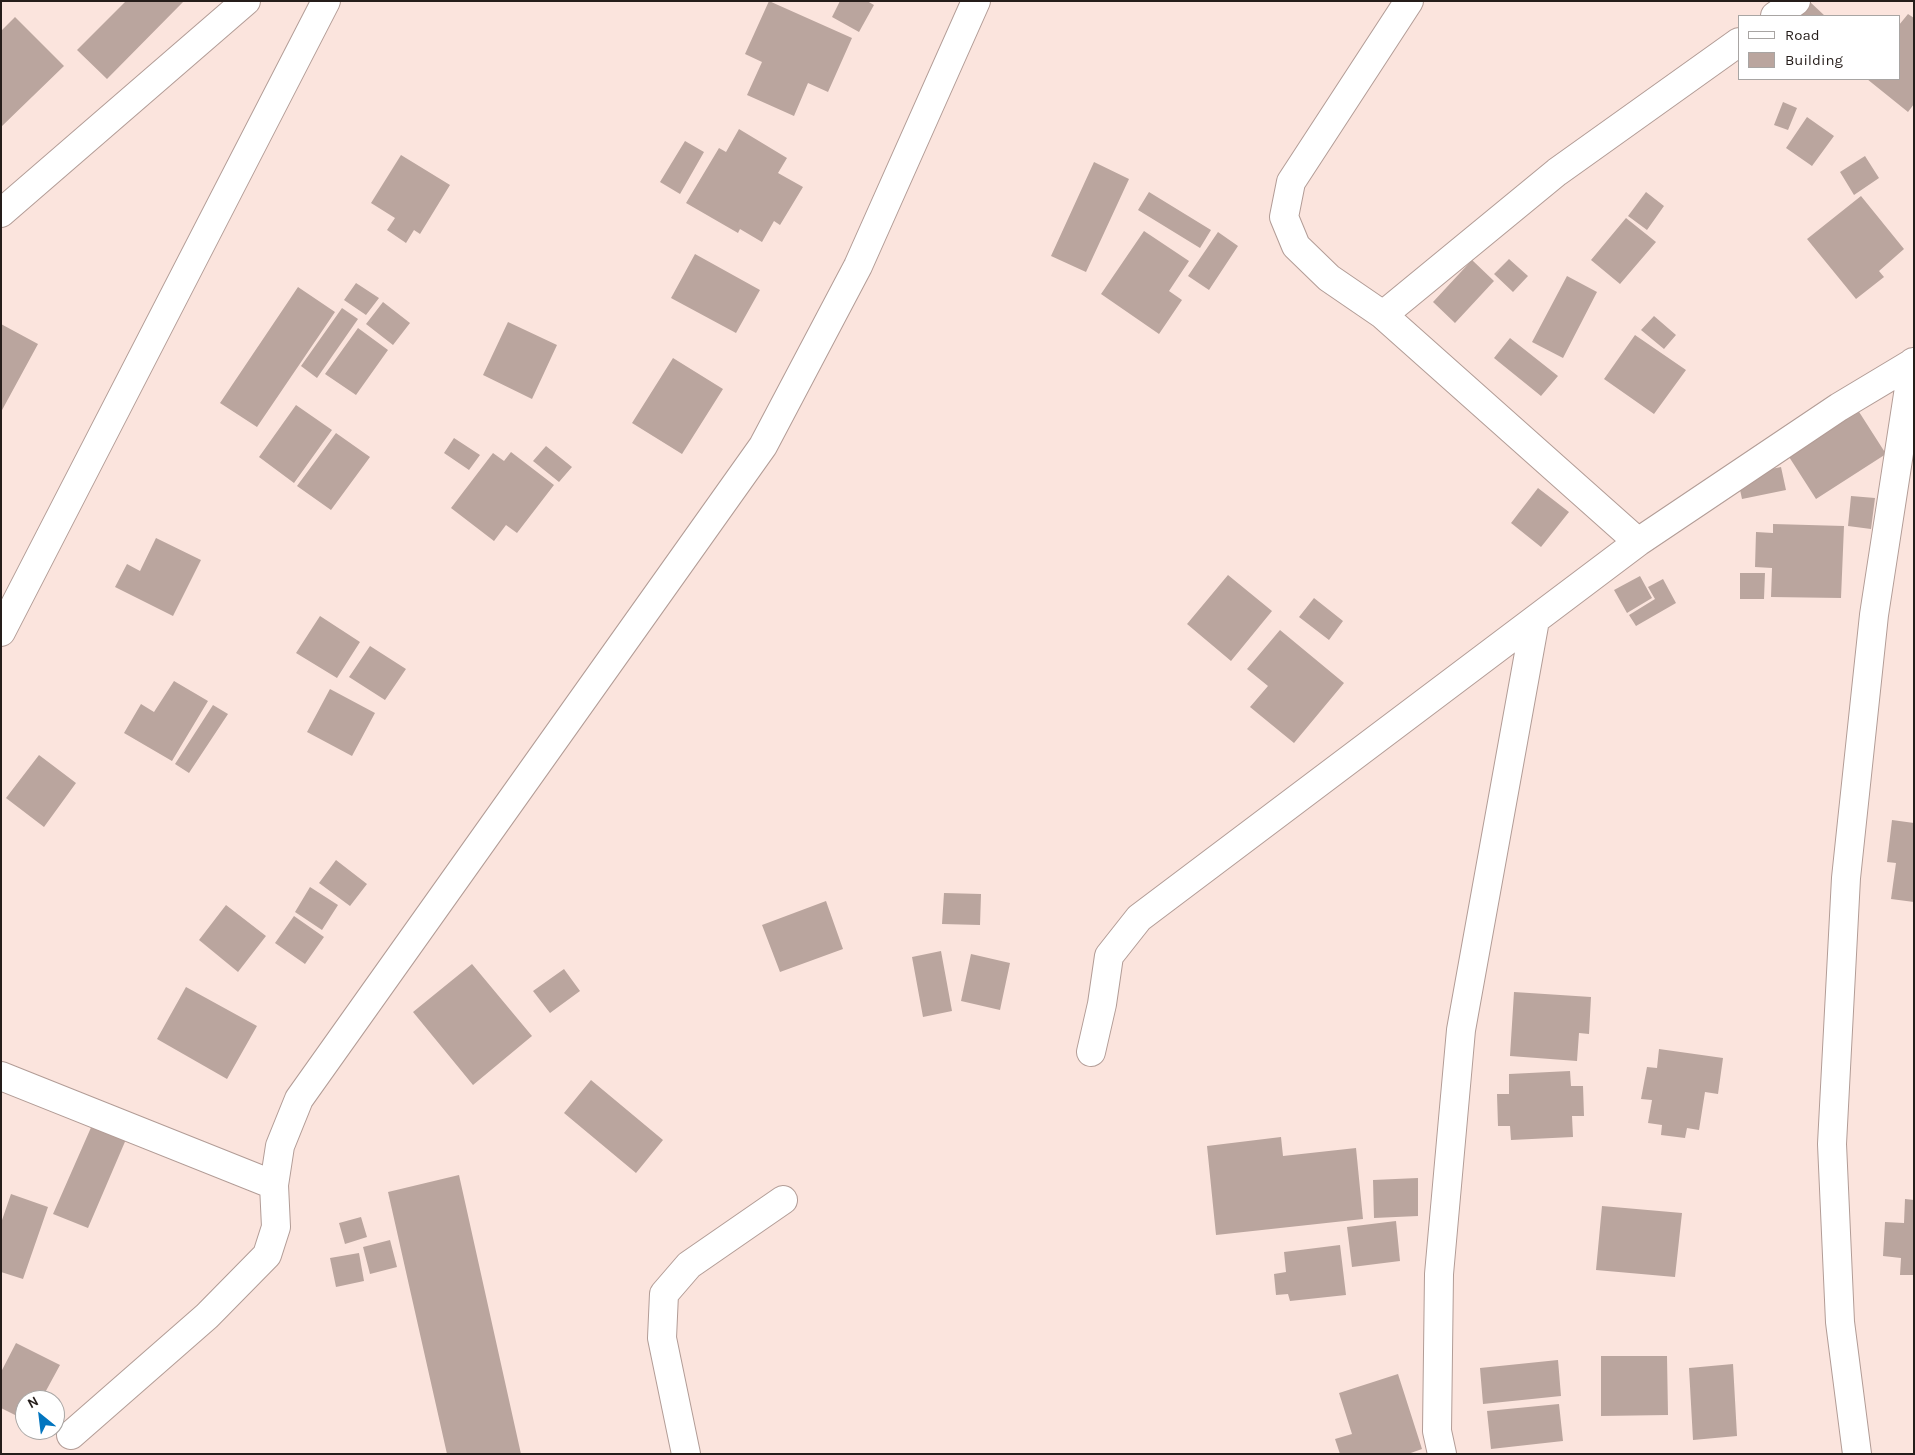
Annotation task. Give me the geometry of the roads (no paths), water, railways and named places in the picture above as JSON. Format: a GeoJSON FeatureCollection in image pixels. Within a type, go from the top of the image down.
{"type":"FeatureCollection","features":[{"type":"Feature","properties":{"kind":"street"},"geometry":{"type":"LineString","coordinates":[[1,214],[246,1]]}},
{"type":"Feature","properties":{"kind":"street"},"geometry":{"type":"LineString","coordinates":[[1,632],[326,1]]}},
{"type":"Feature","properties":{"kind":"street"},"geometry":{"type":"LineString","coordinates":[[70,1435],[207,1316],[267,1255],[276,1226],[274,1185],[280,1146],[299,1099],[763,446],[858,266],[976,1]]}},
{"type":"Feature","properties":{"kind":"street"},"geometry":{"type":"LineString","coordinates":[[1409,1],[1291,182],[1284,217],[1296,246],[1329,278],[1383,315],[1638,542]]}},
{"type":"Feature","properties":{"kind":"street"},"geometry":{"type":"LineString","coordinates":[[1776,15],[1796,1]]}},
{"type":"Feature","properties":{"kind":"street"},"geometry":{"type":"LineString","coordinates":[[1383,315],[1557,172],[1738,43]]}},
{"type":"Feature","properties":{"kind":"street"},"geometry":{"type":"LineString","coordinates":[[1091,1052],[1102,1004],[1109,956],[1139,918],[1638,542],[1839,407],[1914,362]]}},
{"type":"Feature","properties":{"kind":"street"},"geometry":{"type":"LineString","coordinates":[[1857,1454],[1840,1322],[1832,1144],[1835,1085],[1848,859],[1874,615],[1914,362]]}},
{"type":"Feature","properties":{"kind":"street"},"geometry":{"type":"LineString","coordinates":[[1442,1454],[1437,1431],[1439,1274],[1462,1030],[1535,620]]}},
{"type":"Feature","properties":{"kind":"street"},"geometry":{"type":"LineString","coordinates":[[1,1076],[274,1185]]}},
{"type":"Feature","properties":{"kind":"street"},"geometry":{"type":"LineString","coordinates":[[686,1454],[662,1338],[664,1294],[689,1265],[783,1200]]}}]}
